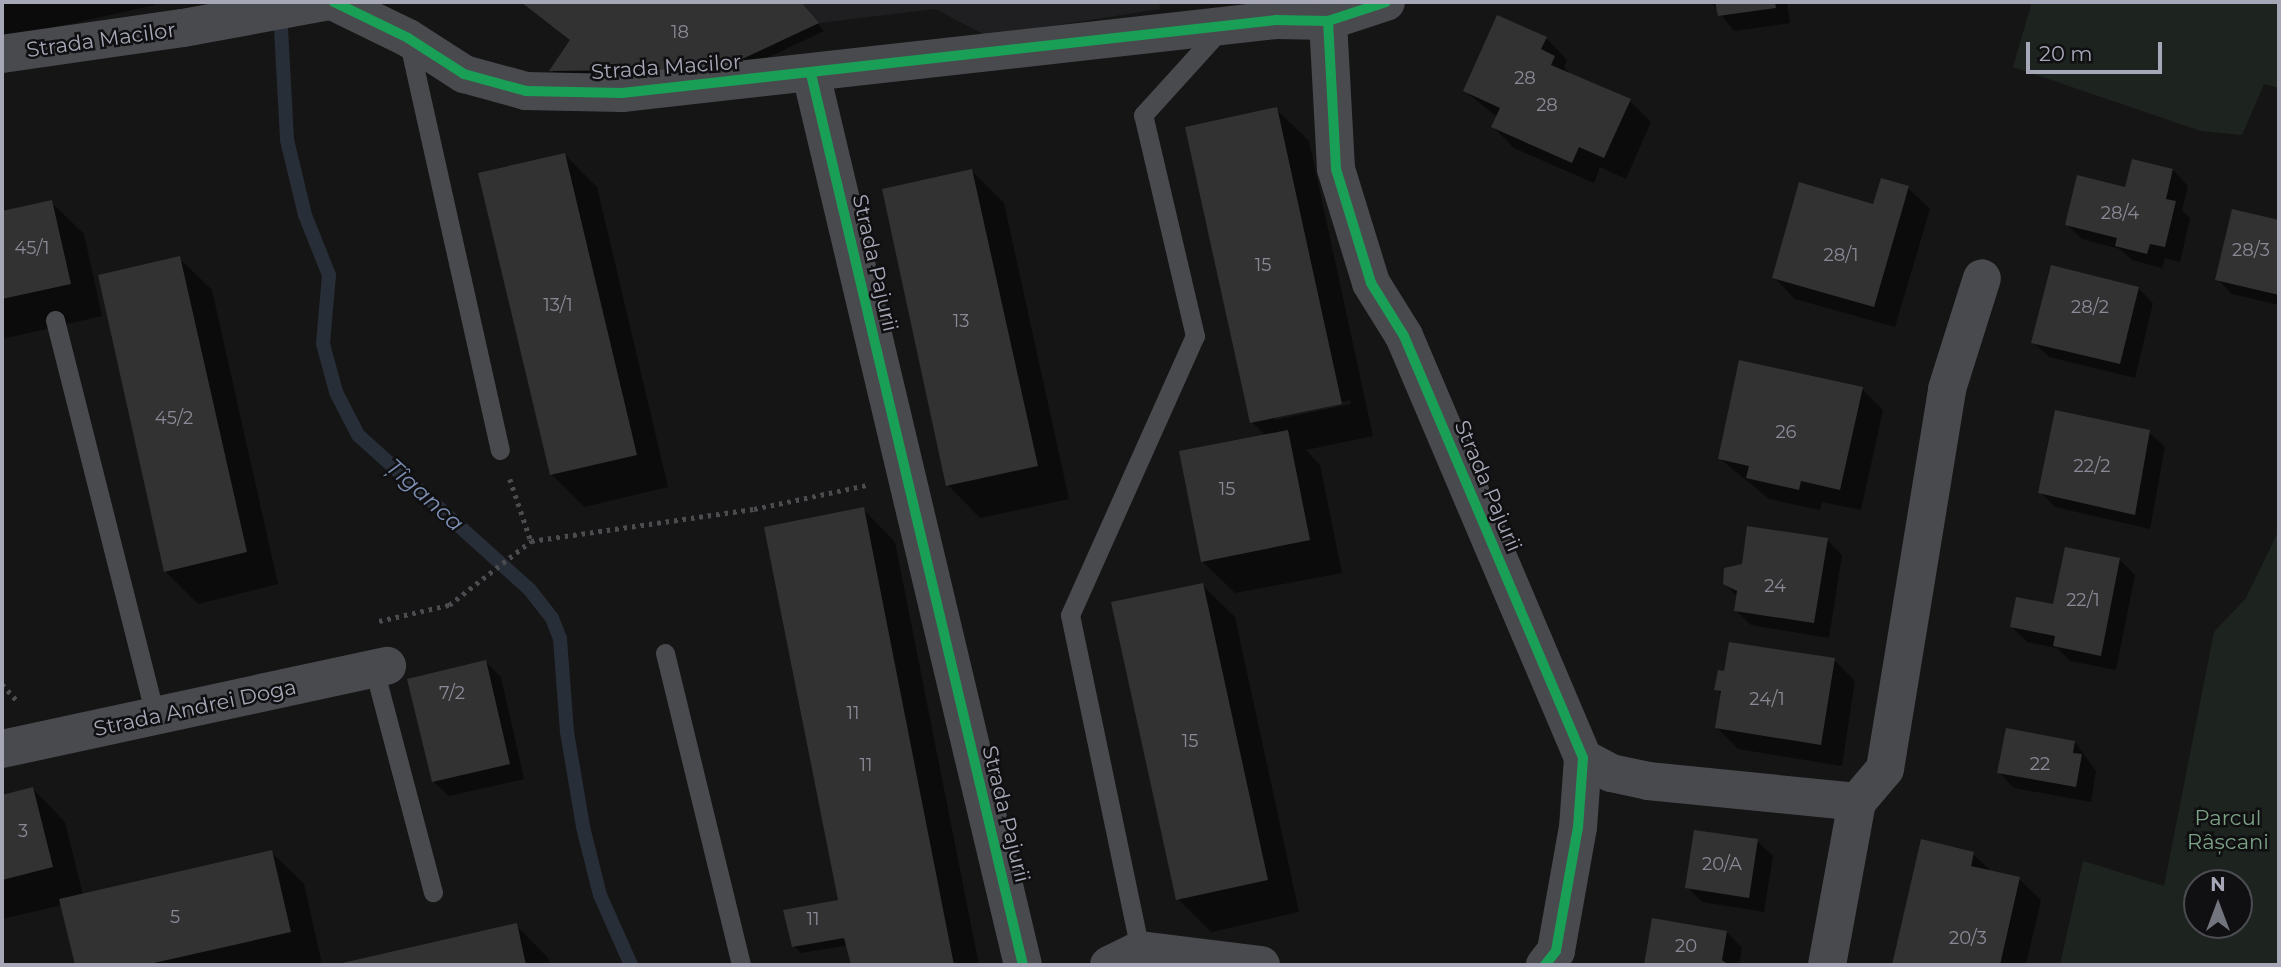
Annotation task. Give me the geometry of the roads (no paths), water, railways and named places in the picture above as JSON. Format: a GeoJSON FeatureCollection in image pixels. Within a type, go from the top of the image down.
{"type":"FeatureCollection","features":[{"type":"Feature","properties":{"kind":"street","name":"Strada Macilor"},"geometry":{"type":"LineString","coordinates":[[2,54],[221,21],[324,2]]}},
{"type":"Feature","properties":{"kind":"street","name":"Strada Macilor"},"geometry":{"type":"LineString","coordinates":[[334,2],[408,38],[464,74],[526,91],[622,93],[811,74]]}},
{"type":"Feature","properties":{"kind":"street"},"geometry":{"type":"LineString","coordinates":[[811,74],[1276,20],[1328,21],[1386,2]]}},
{"type":"Feature","properties":{"kind":"street","name":"Strada Pajurii"},"geometry":{"type":"LineString","coordinates":[[1328,21],[1336,169],[1371,283],[1404,337],[1583,758],[1578,827],[1556,951],[1545,965]]}},
{"type":"Feature","properties":{"kind":"street","name":"Strada Pajurii"},"geometry":{"type":"LineString","coordinates":[[811,74],[1023,965]]}},
{"type":"Feature","properties":{"kind":"street"},"geometry":{"type":"LineString","coordinates":[[1827,965],[1857,802],[1885,769],[1947,388],[1982,278]]}},
{"type":"Feature","properties":{"kind":"street","name":"Strada Andrei Doga"},"geometry":{"type":"LineString","coordinates":[[2,749],[381,667]]}},
{"type":"Feature","properties":{"kind":"street"},"geometry":{"type":"LineString","coordinates":[[1583,758],[1611,773],[1648,781],[1857,802]]}},
{"type":"Feature","properties":{"kind":"street"},"geometry":{"type":"LineString","coordinates":[[1125,958],[1261,965]]}},
{"type":"Feature","properties":{"kind":"lane"},"geometry":{"type":"LineString","coordinates":[[1125,958],[1070,615],[1195,337],[1143,115],[1223,27]]}},
{"type":"Feature","properties":{"kind":"lane"},"geometry":{"type":"LineString","coordinates":[[408,38],[500,450]]}},
{"type":"Feature","properties":{"kind":"lane"},"geometry":{"type":"LineString","coordinates":[[55,320],[155,716]]}},
{"type":"Feature","properties":{"kind":"lane"},"geometry":{"type":"LineString","coordinates":[[665,653],[741,965]]}},
{"type":"Feature","properties":{"kind":"lane"},"geometry":{"type":"LineString","coordinates":[[381,667],[433,892]]}},
{"type":"Feature","properties":{"kind":"waterway","name":"Țîganca"},"geometry":{"type":"LineString","coordinates":[[280,10],[287,140],[305,215],[329,275],[323,344],[336,392],[358,435],[530,590],[552,618],[560,639],[567,732],[583,827],[600,895],[631,965]]}},
{"type":"Feature","properties":{"kind":"park label","name":"Parcul Râșcani"},"geometry":{"type":"Point","coordinates":[2228,830]}}]}
